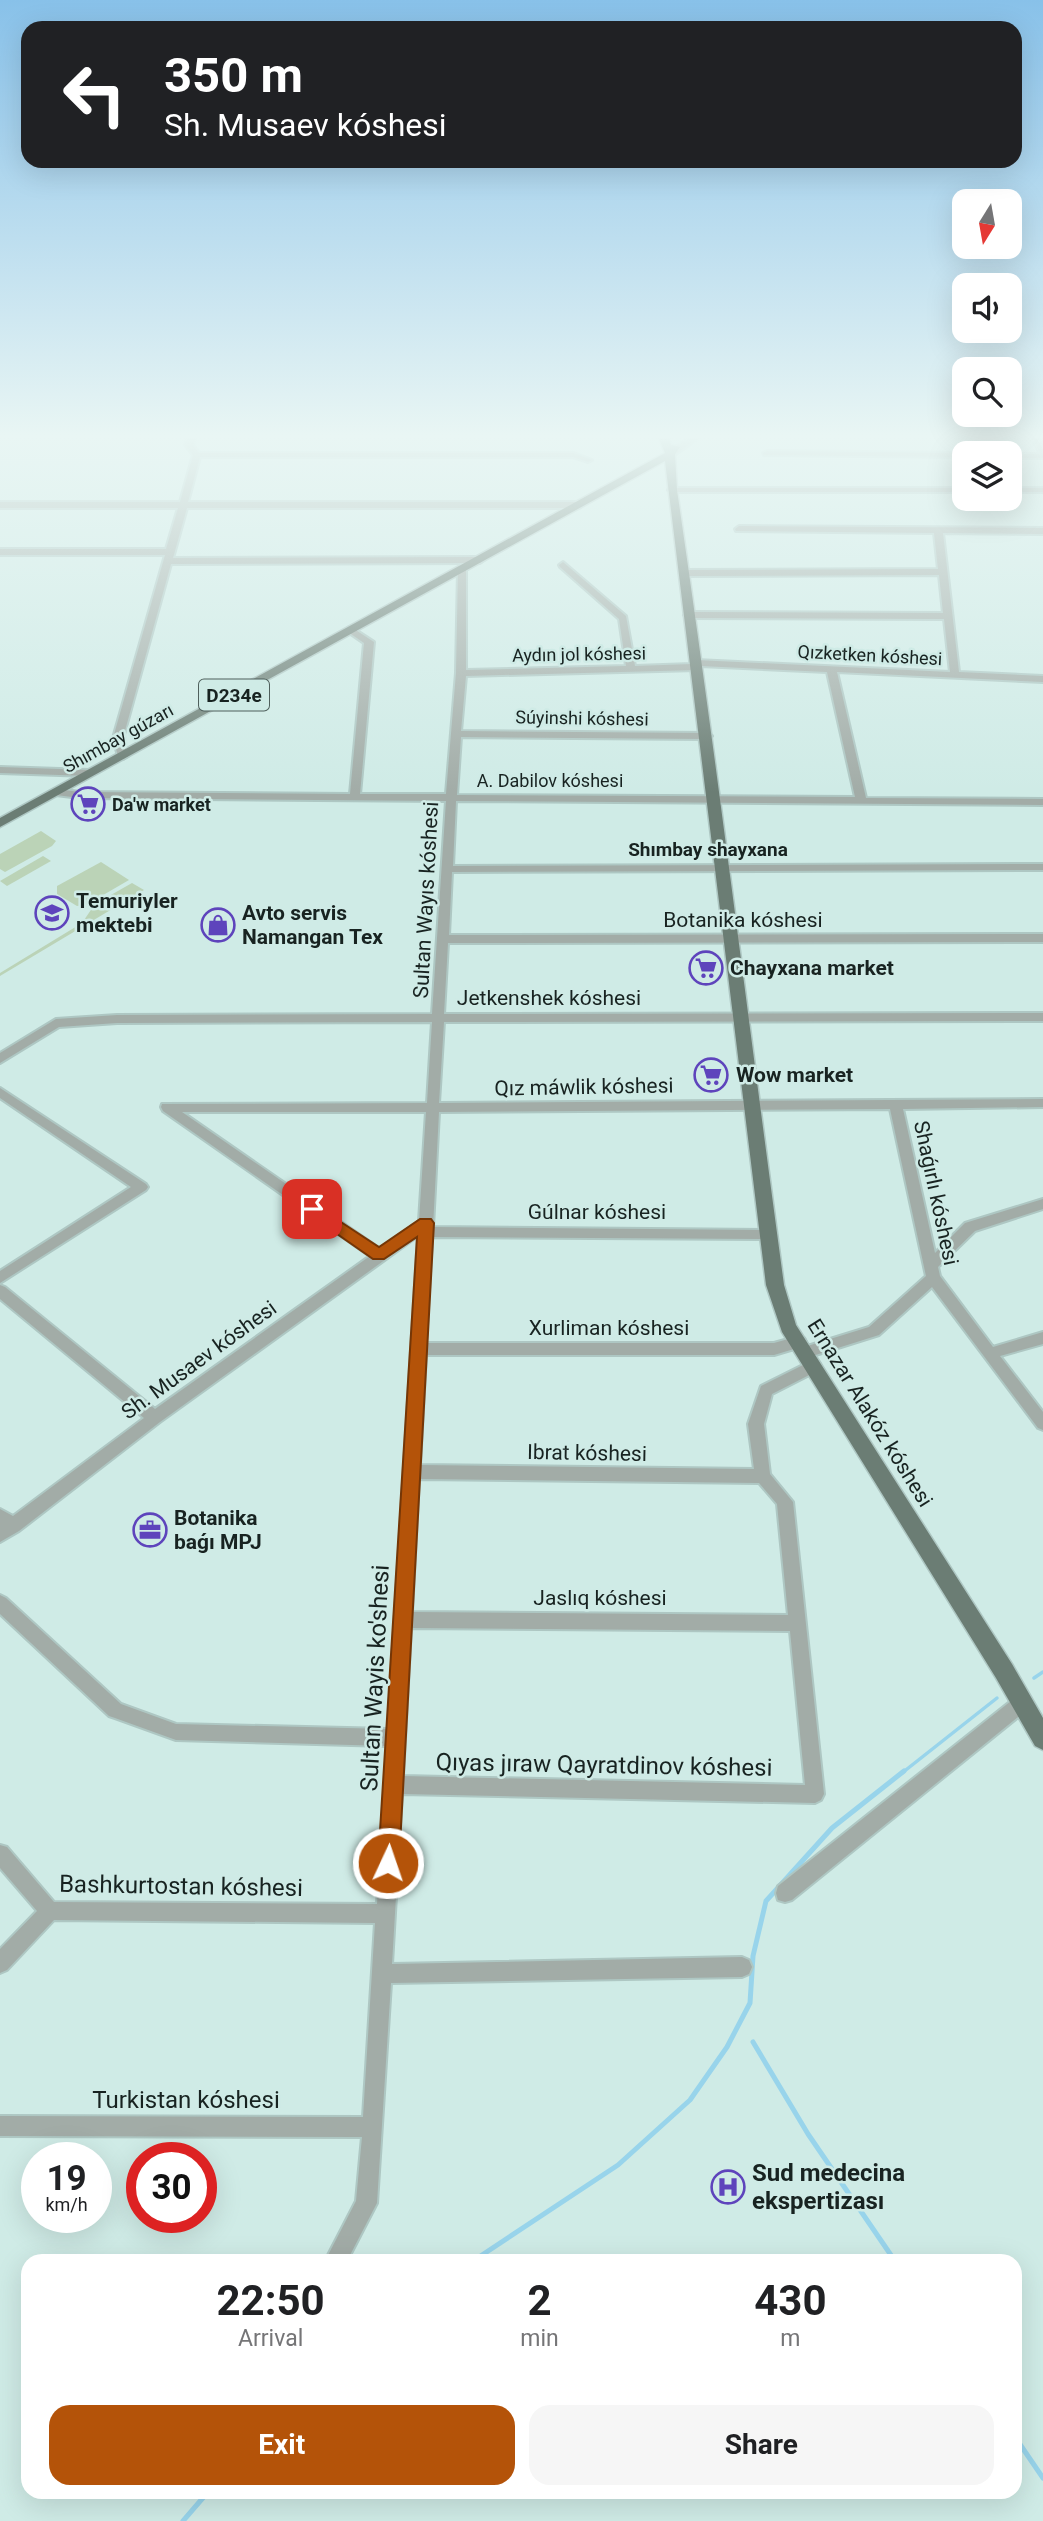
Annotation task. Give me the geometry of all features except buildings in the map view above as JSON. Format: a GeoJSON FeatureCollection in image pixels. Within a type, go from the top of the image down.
{"type":"FeatureCollection","features":[{"type":"Feature","properties":{"kind":"main road","name":"Shımbay gúzarı"},"geometry":{"type":"LineString","coordinates":[[0,823],[486,557]]}},
{"type":"Feature","properties":{"kind":"main road","name":"Ernazar Alakóz kóshesi"},"geometry":{"type":"LineString","coordinates":[[682,557],[707,737],[721,867],[775,1285],[788,1326],[1043,1739]]}},
{"type":"Feature","properties":{"kind":"street"},"geometry":{"type":"LineString","coordinates":[[157,557],[480,560]]}},
{"type":"Feature","properties":{"kind":"street"},"geometry":{"type":"LineString","coordinates":[[123,756],[118,738],[169,557]]}},
{"type":"Feature","properties":{"kind":"street"},"geometry":{"type":"LineString","coordinates":[[941,557],[955,675]]}},
{"type":"Feature","properties":{"kind":"street"},"geometry":{"type":"LineString","coordinates":[[563,565],[623,618],[631,668]]}},
{"type":"Feature","properties":{"kind":"street","name":"Sultan Wayıs kóshesi"},"geometry":{"type":"LineString","coordinates":[[426,1228],[442,939],[461,673],[462,569]]}},
{"type":"Feature","properties":{"kind":"street"},"geometry":{"type":"LineString","coordinates":[[684,573],[943,572]]}},
{"type":"Feature","properties":{"kind":"street"},"geometry":{"type":"LineString","coordinates":[[690,615],[947,616]]}},
{"type":"Feature","properties":{"kind":"street"},"geometry":{"type":"LineString","coordinates":[[351,630],[369,642],[355,796]]}},
{"type":"Feature","properties":{"kind":"street","name":"Aydın jol kóshesi"},"geometry":{"type":"LineString","coordinates":[[461,673],[697,665]]}},
{"type":"Feature","properties":{"kind":"street","name":"Qızketken kóshesi"},"geometry":{"type":"LineString","coordinates":[[697,665],[1043,679]]}},
{"type":"Feature","properties":{"kind":"street"},"geometry":{"type":"LineString","coordinates":[[831,669],[861,799]]}},
{"type":"Feature","properties":{"kind":"street","name":"Súyinshi kóshesi"},"geometry":{"type":"LineString","coordinates":[[457,734],[707,737]]}},
{"type":"Feature","properties":{"kind":"street"},"geometry":{"type":"LineString","coordinates":[[0,770],[90,774]]}},
{"type":"Feature","properties":{"kind":"street","name":"A. Dabilov kóshesi"},"geometry":{"type":"LineString","coordinates":[[56,792],[80,795],[1043,802]]}},
{"type":"Feature","properties":{"kind":"street"},"geometry":{"type":"LineString","coordinates":[[447,869],[1043,867]]}},
{"type":"Feature","properties":{"kind":"street","name":"Botanika kóshesi"},"geometry":{"type":"LineString","coordinates":[[442,939],[1043,938]]}},
{"type":"Feature","properties":{"kind":"street","name":"Jetkenshek kóshesi"},"geometry":{"type":"LineString","coordinates":[[0,1059],[56,1023],[117,1019],[1043,1017]]}},
{"type":"Feature","properties":{"kind":"street"},"geometry":{"type":"LineString","coordinates":[[0,1092],[141,1187],[0,1278]]}},
{"type":"Feature","properties":{"kind":"street","name":"Shaǵırlı kóshesi"},"geometry":{"type":"LineString","coordinates":[[895,1103],[931,1272],[1043,1424]]}},
{"type":"Feature","properties":{"kind":"street","name":"Qız máwlik kóshesi"},"geometry":{"type":"LineString","coordinates":[[379,1255],[167,1107],[433,1108],[1043,1103]]}},
{"type":"Feature","properties":{"kind":"street"},"geometry":{"type":"LineString","coordinates":[[798,1622],[785,1502],[763,1476],[756,1423],[766,1390],[806,1353],[874,1331],[970,1227],[1043,1205]]}},
{"type":"Feature","properties":{"kind":"street","name":"Gúlnar kóshesi"},"geometry":{"type":"LineString","coordinates":[[426,1228],[768,1234]]}},
{"type":"Feature","properties":{"kind":"street","name":"Sh. Musaev kóshesi"},"geometry":{"type":"LineString","coordinates":[[4,1525],[379,1255],[426,1228]]}},
{"type":"Feature","properties":{"kind":"street","name":"Sultan Wayis ko'shesi"},"geometry":{"type":"LineString","coordinates":[[340,2254],[366,2203],[373,2127],[426,1228]]}},
{"type":"Feature","properties":{"kind":"street"},"geometry":{"type":"LineString","coordinates":[[0,1291],[155,1418]]}},
{"type":"Feature","properties":{"kind":"street"},"geometry":{"type":"LineString","coordinates":[[992,1353],[1043,1338]]}},
{"type":"Feature","properties":{"kind":"street","name":"Xurliman kóshesi"},"geometry":{"type":"LineString","coordinates":[[418,1349],[774,1349],[806,1353]]}},
{"type":"Feature","properties":{"kind":"street","name":"Ibrat kóshesi"},"geometry":{"type":"LineString","coordinates":[[411,1472],[763,1476]]}},
{"type":"Feature","properties":{"kind":"street"},"geometry":{"type":"LineString","coordinates":[[0,1602],[116,1710],[176,1732],[396,1738]]}},
{"type":"Feature","properties":{"kind":"street","name":"Jaslıq kóshesi"},"geometry":{"type":"LineString","coordinates":[[402,1620],[798,1622]]}},
{"type":"Feature","properties":{"kind":"street","name":"Qıyas jıraw Qayratdinov kóshesi"},"geometry":{"type":"LineString","coordinates":[[393,1785],[815,1794],[798,1622]]}},
{"type":"Feature","properties":{"kind":"street"},"geometry":{"type":"LineString","coordinates":[[785,1893],[1022,1703]]}},
{"type":"Feature","properties":{"kind":"street","name":"Bashkurtostan kóshesi"},"geometry":{"type":"LineString","coordinates":[[0,1854],[50,1911],[385,1914]]}},
{"type":"Feature","properties":{"kind":"street"},"geometry":{"type":"LineString","coordinates":[[0,1963],[50,1911]]}},
{"type":"Feature","properties":{"kind":"street"},"geometry":{"type":"LineString","coordinates":[[382,1974],[742,1967]]}},
{"type":"Feature","properties":{"kind":"street","name":"Turkistan kóshesi"},"geometry":{"type":"LineString","coordinates":[[0,2126],[373,2127]]}},
{"type":"Feature","properties":{"kind":"green space"},"geometry":{"type":"Polygon","coordinates":[[[41,831],[56,841],[52,846],[5,872],[0,869],[0,854],[41,831]]]}},
{"type":"Feature","properties":{"kind":"green space"},"geometry":{"type":"Polygon","coordinates":[[[43,856],[51,861],[7,886],[0,881],[43,856]]]}},
{"type":"Feature","properties":{"kind":"green space"},"geometry":{"type":"Polygon","coordinates":[[[101,862],[129,880],[86,905],[77,906],[57,894],[57,886],[101,862]]]}},
{"type":"Feature","properties":{"kind":"green space"},"geometry":{"type":"Polygon","coordinates":[[[132,883],[144,890],[0,976],[0,973],[82,923],[95,904],[132,883]]]}},
{"type":"Feature","properties":{"kind":"waterway"},"geometry":{"type":"LineString","coordinates":[[1034,1678],[1043,1672]]}},
{"type":"Feature","properties":{"kind":"waterway"},"geometry":{"type":"LineString","coordinates":[[902,1773],[997,1698]]}},
{"type":"Feature","properties":{"kind":"waterway"},"geometry":{"type":"LineString","coordinates":[[484,2254],[618,2165],[690,2100],[727,2047],[750,2003],[753,1956],[766,1901],[832,1828],[904,1771]]}},
{"type":"Feature","properties":{"kind":"waterway"},"geometry":{"type":"LineString","coordinates":[[753,2042],[808,2134],[890,2254]]}},
{"type":"Feature","properties":{"kind":"waterway"},"geometry":{"type":"LineString","coordinates":[[1022,2447],[1043,2478]]}},
{"type":"Feature","properties":{"kind":"waterway"},"geometry":{"type":"LineString","coordinates":[[183,2521],[202,2499]]}},
{"type":"Feature","properties":{"kind":"place","name":"Da'w market"},"geometry":{"type":"Point","coordinates":[88,804]}},
{"type":"Feature","properties":{"kind":"place","name":"Temuriyler mektebi"},"geometry":{"type":"Point","coordinates":[52,913]}},
{"type":"Feature","properties":{"kind":"place","name":"Avto servis Namangan Tex"},"geometry":{"type":"Point","coordinates":[218,925]}},
{"type":"Feature","properties":{"kind":"place","name":"Chayxana market"},"geometry":{"type":"Point","coordinates":[706,968]}},
{"type":"Feature","properties":{"kind":"place","name":"Wow market"},"geometry":{"type":"Point","coordinates":[711,1075]}},
{"type":"Feature","properties":{"kind":"place","name":"Botanika baǵı MPJ"},"geometry":{"type":"Point","coordinates":[150,1530]}},
{"type":"Feature","properties":{"kind":"place","name":"Sud medecina ekspertizası"},"geometry":{"type":"Point","coordinates":[728,2187]}},
{"type":"Feature","properties":{"kind":"district","name":"Shımbay shayxana"},"geometry":{"type":"Point","coordinates":[708,849]}},
{"type":"Feature","properties":{"kind":"route"},"geometry":{"type":"LineString","coordinates":[[312,1209],[379,1255],[426,1223],[388,1863]]}}]}
